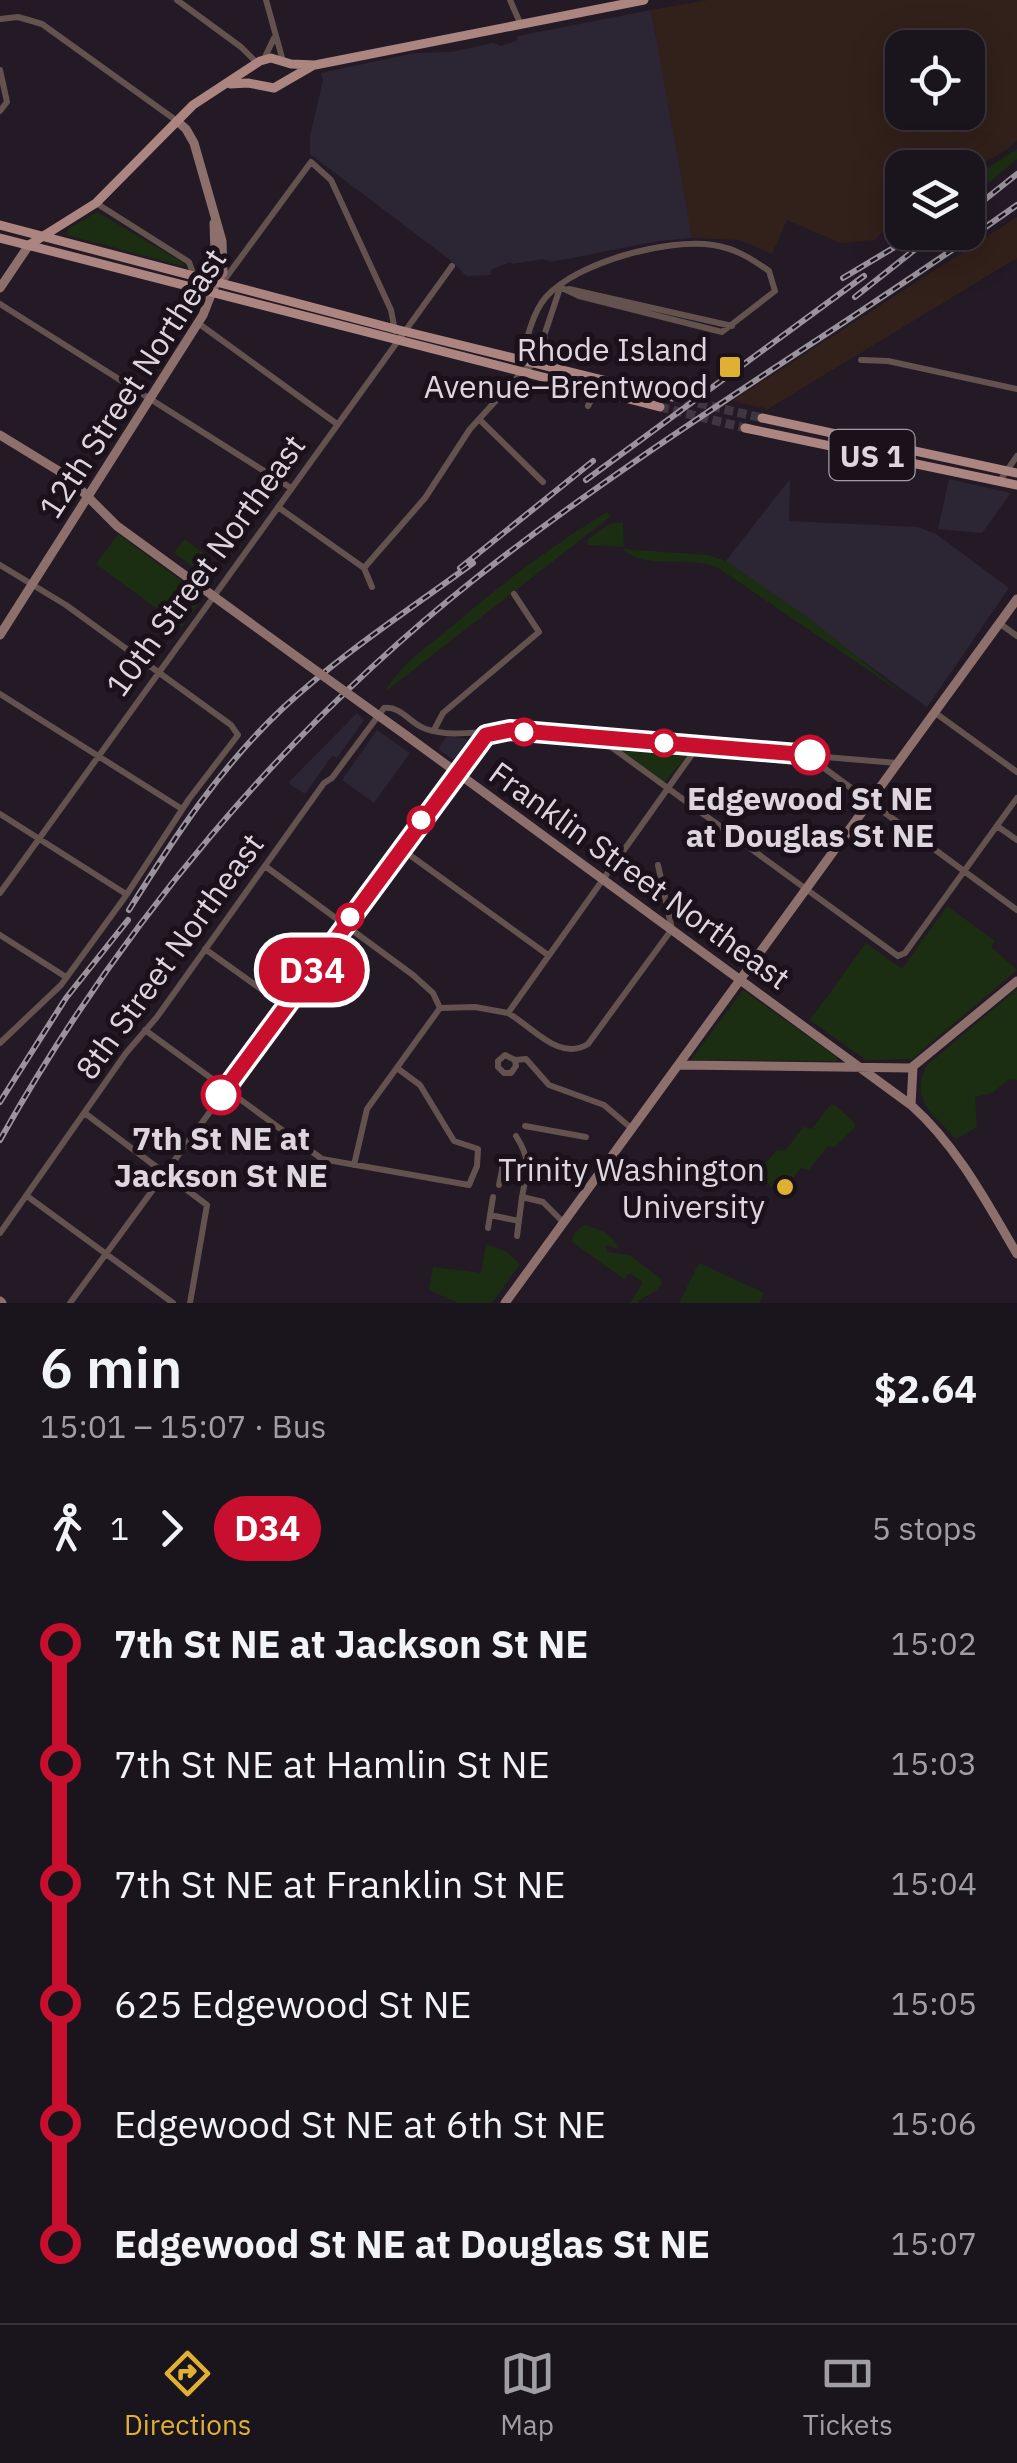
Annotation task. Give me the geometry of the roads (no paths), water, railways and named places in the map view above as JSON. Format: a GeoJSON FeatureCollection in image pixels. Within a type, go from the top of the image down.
{"type":"FeatureCollection","features":[{"type":"Feature","properties":{"kind":"main road"},"geometry":{"type":"LineString","coordinates":[[29,245],[96,203],[203,98],[257,64],[314,64],[644,0]]}},
{"type":"Feature","properties":{"kind":"main road"},"geometry":{"type":"LineString","coordinates":[[284,62],[288,79]]}},
{"type":"Feature","properties":{"kind":"main road"},"geometry":{"type":"LineString","coordinates":[[256,84],[257,64]]}},
{"type":"Feature","properties":{"kind":"main road"},"geometry":{"type":"LineString","coordinates":[[227,84],[256,84],[270,89],[314,64]]}},
{"type":"Feature","properties":{"kind":"main road"},"geometry":{"type":"LineString","coordinates":[[0,225],[194,276],[217,286]]}},
{"type":"Feature","properties":{"kind":"main road"},"geometry":{"type":"LineString","coordinates":[[0,238],[217,286],[522,365],[660,408]]}},
{"type":"Feature","properties":{"kind":"main road"},"geometry":{"type":"LineString","coordinates":[[522,365],[535,363],[672,397]]}},
{"type":"Feature","properties":{"kind":"main road","name":"US 1"},"geometry":{"type":"LineString","coordinates":[[762,418],[1012,472]]}},
{"type":"Feature","properties":{"kind":"main road","name":"US 1"},"geometry":{"type":"LineString","coordinates":[[745,428],[1017,486]]}},
{"type":"Feature","properties":{"kind":"street"},"geometry":{"type":"LineString","coordinates":[[177,0],[190,4],[257,64],[274,42],[274,31]]}},
{"type":"Feature","properties":{"kind":"street"},"geometry":{"type":"LineString","coordinates":[[266,0],[284,62]]}},
{"type":"Feature","properties":{"kind":"street"},"geometry":{"type":"LineString","coordinates":[[510,0],[521,25]]}},
{"type":"Feature","properties":{"kind":"street"},"geometry":{"type":"LineString","coordinates":[[0,19],[23,18],[42,24],[177,121],[193,140],[214,223],[217,286]]}},
{"type":"Feature","properties":{"kind":"street"},"geometry":{"type":"LineString","coordinates":[[0,70],[7,100],[0,111]]}},
{"type":"Feature","properties":{"kind":"street","name":"12th Street Northeast"},"geometry":{"type":"LineString","coordinates":[[0,635],[198,324],[217,286],[311,162],[330,180],[399,333]]}},
{"type":"Feature","properties":{"kind":"street"},"geometry":{"type":"LineString","coordinates":[[96,203],[186,261],[193,267],[194,276]]}},
{"type":"Feature","properties":{"kind":"street"},"geometry":{"type":"LineString","coordinates":[[364,568],[425,498],[466,434],[522,365],[537,310],[550,292],[593,268],[635,253],[713,244],[741,253],[769,271],[774,280],[772,295],[733,326],[560,288]]}},
{"type":"Feature","properties":{"kind":"street"},"geometry":{"type":"LineString","coordinates":[[0,288],[29,245]]}},
{"type":"Feature","properties":{"kind":"street","name":"10th Street Northeast"},"geometry":{"type":"LineString","coordinates":[[0,893],[399,333],[452,266]]}},
{"type":"Feature","properties":{"kind":"street"},"geometry":{"type":"LineString","coordinates":[[535,363],[560,288]]}},
{"type":"Feature","properties":{"kind":"street"},"geometry":{"type":"LineString","coordinates":[[0,304],[291,488]]}},
{"type":"Feature","properties":{"kind":"street"},"geometry":{"type":"LineString","coordinates":[[198,324],[337,424]]}},
{"type":"Feature","properties":{"kind":"street"},"geometry":{"type":"LineString","coordinates":[[546,326],[544,342],[548,356],[571,372]]}},
{"type":"Feature","properties":{"kind":"street"},"geometry":{"type":"LineString","coordinates":[[861,360],[888,361],[1017,389]]}},
{"type":"Feature","properties":{"kind":"street"},"geometry":{"type":"LineString","coordinates":[[588,406],[596,390]]}},
{"type":"Feature","properties":{"kind":"street"},"geometry":{"type":"LineString","coordinates":[[479,418],[543,482]]}},
{"type":"Feature","properties":{"kind":"street","name":"Franklin Street Northeast"},"geometry":{"type":"LineString","coordinates":[[0,435],[67,476],[118,526],[911,1105],[965,1166],[1017,1254]]}},
{"type":"Feature","properties":{"kind":"street"},"geometry":{"type":"LineString","coordinates":[[999,482],[1012,472],[1017,456]]}},
{"type":"Feature","properties":{"kind":"street"},"geometry":{"type":"LineString","coordinates":[[278,506],[364,568],[372,587]]}},
{"type":"Feature","properties":{"kind":"street"},"geometry":{"type":"LineString","coordinates":[[0,565],[236,729],[236,741],[182,810],[66,977],[0,1043]]}},
{"type":"Feature","properties":{"kind":"street"},"geometry":{"type":"LineString","coordinates":[[514,594],[539,632],[443,713],[434,730],[486,735],[500,730],[897,763]]}},
{"type":"Feature","properties":{"kind":"street"},"geometry":{"type":"LineString","coordinates":[[505,1303],[1017,599]]}},
{"type":"Feature","properties":{"kind":"street"},"geometry":{"type":"LineString","coordinates":[[999,623],[1017,636]]}},
{"type":"Feature","properties":{"kind":"street"},"geometry":{"type":"LineString","coordinates":[[0,694],[182,810]]}},
{"type":"Feature","properties":{"kind":"street","name":"8th Street Northeast"},"geometry":{"type":"LineString","coordinates":[[0,1233],[381,710],[393,707],[422,728],[434,730]]}},
{"type":"Feature","properties":{"kind":"street"},"geometry":{"type":"LineString","coordinates":[[934,712],[1017,772]]}},
{"type":"Feature","properties":{"kind":"street"},"geometry":{"type":"LineString","coordinates":[[70,1303],[486,735]]}},
{"type":"Feature","properties":{"kind":"street"},"geometry":{"type":"LineString","coordinates":[[598,738],[898,956],[905,953],[1017,798]]}},
{"type":"Feature","properties":{"kind":"street"},"geometry":{"type":"LineString","coordinates":[[508,1013],[698,746]]}},
{"type":"Feature","properties":{"kind":"street"},"geometry":{"type":"LineString","coordinates":[[814,755],[824,768],[1017,910]]}},
{"type":"Feature","properties":{"kind":"street"},"geometry":{"type":"LineString","coordinates":[[0,814],[126,894]]}},
{"type":"Feature","properties":{"kind":"street"},"geometry":{"type":"LineString","coordinates":[[997,826],[1017,840]]}},
{"type":"Feature","properties":{"kind":"street"},"geometry":{"type":"LineString","coordinates":[[400,848],[548,955]]}},
{"type":"Feature","properties":{"kind":"street"},"geometry":{"type":"LineString","coordinates":[[264,866],[414,975],[433,993],[440,1008]]}},
{"type":"Feature","properties":{"kind":"street"},"geometry":{"type":"LineString","coordinates":[[440,1008],[475,1007],[508,1013],[556,1046],[573,1050],[590,1042],[672,929],[658,866]]}},
{"type":"Feature","properties":{"kind":"street"},"geometry":{"type":"LineString","coordinates":[[0,935],[66,977]]}},
{"type":"Feature","properties":{"kind":"street"},"geometry":{"type":"LineString","coordinates":[[205,949],[286,1007]]}},
{"type":"Feature","properties":{"kind":"street"},"geometry":{"type":"LineString","coordinates":[[678,1065],[913,1067],[1017,981]]}},
{"type":"Feature","properties":{"kind":"street"},"geometry":{"type":"LineString","coordinates":[[354,1166],[367,1109],[440,1008]]}},
{"type":"Feature","properties":{"kind":"street"},"geometry":{"type":"LineString","coordinates":[[145,1030],[322,1159],[465,1186],[473,1182],[478,1149],[454,1141],[420,1085],[397,1068]]}},
{"type":"Feature","properties":{"kind":"street"},"geometry":{"type":"LineString","coordinates":[[516,1060],[526,1059],[549,1085],[604,1106],[631,1128]]}},
{"type":"Feature","properties":{"kind":"street"},"geometry":{"type":"LineString","coordinates":[[911,1105],[913,1067]]}},
{"type":"Feature","properties":{"kind":"street"},"geometry":{"type":"LineString","coordinates":[[86,1114],[207,1205],[190,1303]]}},
{"type":"Feature","properties":{"kind":"street"},"geometry":{"type":"LineString","coordinates":[[526,1126],[586,1137]]}},
{"type":"Feature","properties":{"kind":"street"},"geometry":{"type":"LineString","coordinates":[[516,1136],[527,1152],[517,1236]]}},
{"type":"Feature","properties":{"kind":"street"},"geometry":{"type":"LineString","coordinates":[[499,1185],[503,1164],[526,1173]]}},
{"type":"Feature","properties":{"kind":"street"},"geometry":{"type":"LineString","coordinates":[[27,1196],[174,1303]]}},
{"type":"Feature","properties":{"kind":"street"},"geometry":{"type":"LineString","coordinates":[[488,1228],[494,1197]]}},
{"type":"Feature","properties":{"kind":"street"},"geometry":{"type":"LineString","coordinates":[[522,1197],[543,1202],[563,1222]]}},
{"type":"Feature","properties":{"kind":"street"},"geometry":{"type":"LineString","coordinates":[[490,1215],[519,1221]]}},
{"type":"Feature","properties":{"kind":"tunnel"},"geometry":{"type":"LineString","coordinates":[[672,397],[762,418]]}},
{"type":"Feature","properties":{"kind":"tunnel"},"geometry":{"type":"LineString","coordinates":[[660,407],[745,428]]}},
{"type":"Feature","properties":{"kind":"railway"},"geometry":{"type":"LineString","coordinates":[[985,199],[1017,174]]}},
{"type":"Feature","properties":{"kind":"railway"},"geometry":{"type":"LineString","coordinates":[[0,1140],[98,983],[152,908],[272,767],[405,637],[476,578],[608,480],[1017,205]]}},
{"type":"Feature","properties":{"kind":"railway"},"geometry":{"type":"LineString","coordinates":[[843,278],[890,250]]}},
{"type":"Feature","properties":{"kind":"railway"},"geometry":{"type":"LineString","coordinates":[[855,297],[914,250]]}},
{"type":"Feature","properties":{"kind":"railway"},"geometry":{"type":"LineString","coordinates":[[586,480],[864,276]]}},
{"type":"Feature","properties":{"kind":"railway"},"geometry":{"type":"LineString","coordinates":[[460,568],[593,461]]}},
{"type":"Feature","properties":{"kind":"railway"},"geometry":{"type":"LineString","coordinates":[[129,910],[199,804],[260,731],[328,669],[473,563]]}},
{"type":"Feature","properties":{"kind":"railway"},"geometry":{"type":"LineString","coordinates":[[0,1102],[66,998],[128,920]]}},
{"type":"Feature","properties":{"kind":"place","name":"Rhode Island Avenue–Brentwood"},"geometry":{"type":"Point","coordinates":[730,367]}},
{"type":"Feature","properties":{"kind":"place","name":"Edgewood St NE at Douglas St NE"},"geometry":{"type":"Point","coordinates":[810,755]}},
{"type":"Feature","properties":{"kind":"place","name":"7th St NE at Jackson St NE"},"geometry":{"type":"Point","coordinates":[221,1095]}},
{"type":"Feature","properties":{"kind":"place","name":"Trinity Washington University"},"geometry":{"type":"Point","coordinates":[785,1187]}}]}
